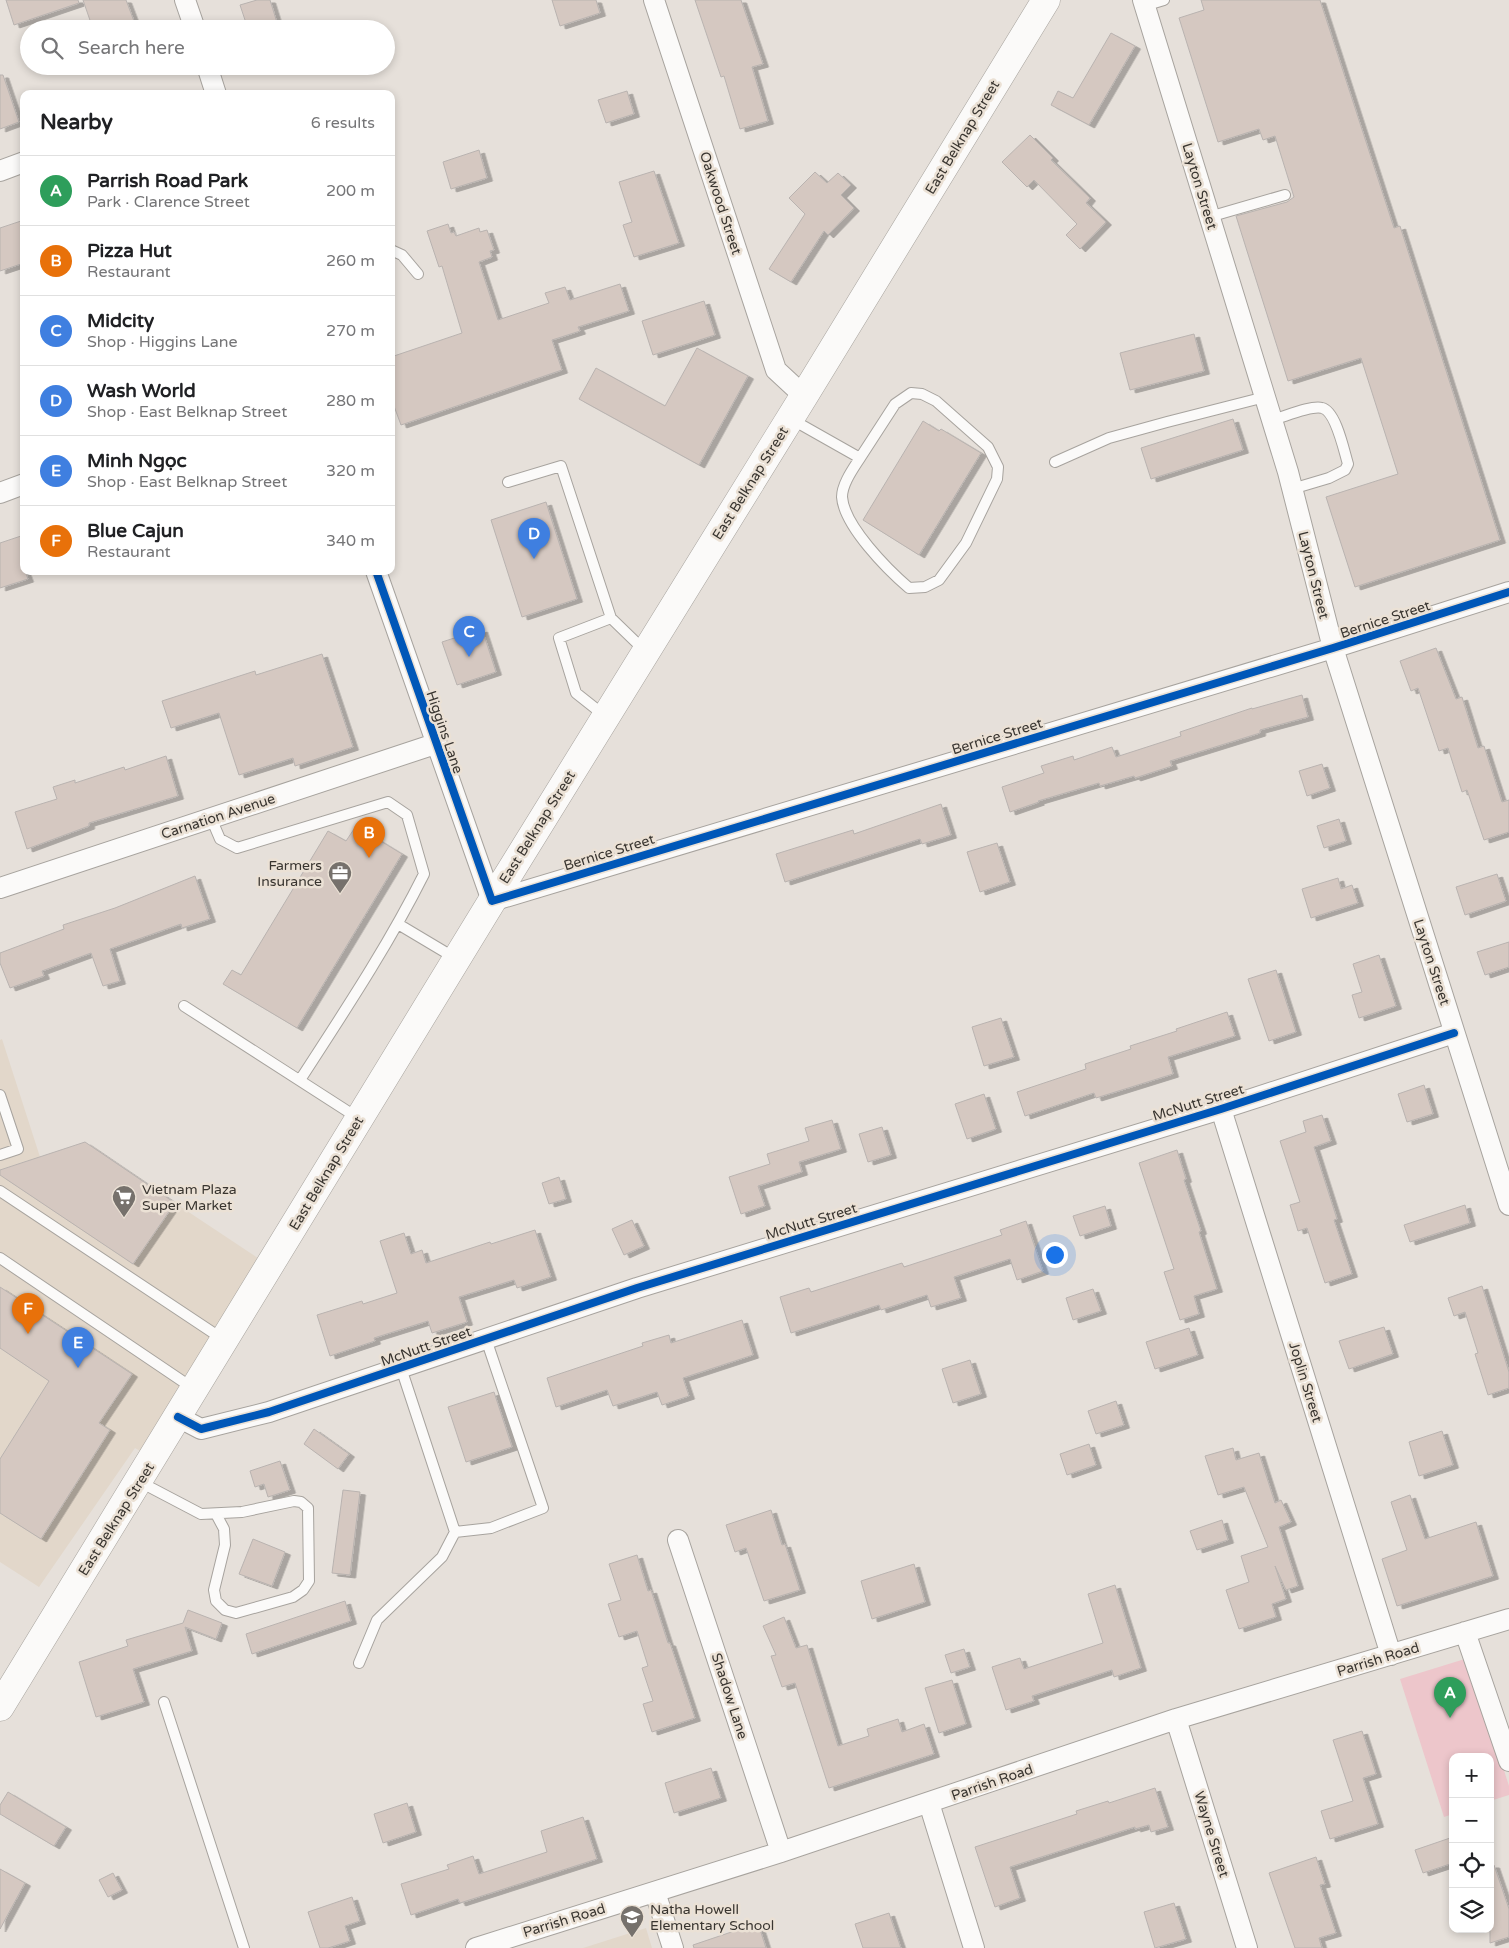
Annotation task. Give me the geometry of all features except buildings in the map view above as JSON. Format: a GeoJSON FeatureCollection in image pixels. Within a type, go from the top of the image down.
{"type":"FeatureCollection","features":[{"type":"Feature","properties":{"kind":"main road","name":"East Belknap Street"},"geometry":{"type":"LineString","coordinates":[[0,1707],[492,900],[797,408],[1046,0]]}},
{"type":"Feature","properties":{"kind":"street"},"geometry":{"type":"LineString","coordinates":[[185,0],[191,20]]}},
{"type":"Feature","properties":{"kind":"street","name":"Oakwood Street"},"geometry":{"type":"LineString","coordinates":[[654,0],[776,370],[797,408]]}},
{"type":"Feature","properties":{"kind":"street","name":"Layton Street"},"geometry":{"type":"LineString","coordinates":[[1144,3],[1272,420],[1333,648],[1509,1205]]}},
{"type":"Feature","properties":{"kind":"street"},"geometry":{"type":"LineString","coordinates":[[210,75],[215,90]]}},
{"type":"Feature","properties":{"kind":"street"},"geometry":{"type":"LineString","coordinates":[[0,171],[20,164]]}},
{"type":"Feature","properties":{"kind":"street"},"geometry":{"type":"LineString","coordinates":[[0,493],[20,486]]}},
{"type":"Feature","properties":{"kind":"street","name":"Higgins Lane"},"geometry":{"type":"LineString","coordinates":[[377,575],[435,744],[492,900]]}},
{"type":"Feature","properties":{"kind":"street","name":"Bernice Street"},"geometry":{"type":"LineString","coordinates":[[492,900],[1333,648],[1509,592]]}},
{"type":"Feature","properties":{"kind":"street","name":"Carnation Avenue"},"geometry":{"type":"LineString","coordinates":[[0,888],[435,744]]}},
{"type":"Feature","properties":{"kind":"street","name":"McNutt Street"},"geometry":{"type":"LineString","coordinates":[[178,1417],[201,1428],[269,1412],[637,1288],[1220,1109],[1454,1033]]}},
{"type":"Feature","properties":{"kind":"street","name":"Joplin Street"},"geometry":{"type":"LineString","coordinates":[[1220,1109],[1391,1655]]}},
{"type":"Feature","properties":{"kind":"street","name":"Shadow Lane"},"geometry":{"type":"LineString","coordinates":[[678,1540],[781,1852]]}},
{"type":"Feature","properties":{"kind":"street","name":"Parrish Road"},"geometry":{"type":"LineString","coordinates":[[476,1948],[781,1852],[1176,1720],[1509,1619]]}},
{"type":"Feature","properties":{"kind":"street"},"geometry":{"type":"LineString","coordinates":[[1465,1632],[1509,1761]]}},
{"type":"Feature","properties":{"kind":"street","name":"Wayne Street"},"geometry":{"type":"LineString","coordinates":[[1176,1720],[1247,1948]]}},
{"type":"Feature","properties":{"kind":"street"},"geometry":{"type":"LineString","coordinates":[[930,1803],[974,1948]]}},
{"type":"Feature","properties":{"kind":"street"},"geometry":{"type":"LineString","coordinates":[[655,1892],[674,1948]]}},
{"type":"Feature","properties":{"kind":"lane"},"geometry":{"type":"LineString","coordinates":[[1144,3],[1164,0]]}},
{"type":"Feature","properties":{"kind":"lane"},"geometry":{"type":"LineString","coordinates":[[1209,217],[1285,195]]}},
{"type":"Feature","properties":{"kind":"lane"},"geometry":{"type":"LineString","coordinates":[[395,252],[402,255],[418,274]]}},
{"type":"Feature","properties":{"kind":"lane"},"geometry":{"type":"LineString","coordinates":[[911,394],[922,394],[936,401],[988,447],[998,467],[997,479],[966,543],[939,580],[925,586],[910,588],[888,570],[856,529],[845,510],[842,495],[846,483],[860,458],[895,404],[911,394]]}},
{"type":"Feature","properties":{"kind":"lane"},"geometry":{"type":"LineString","coordinates":[[1055,462],[1109,438],[1265,398]]}},
{"type":"Feature","properties":{"kind":"lane"},"geometry":{"type":"LineString","coordinates":[[1272,420],[1313,408],[1321,407],[1327,410],[1333,417],[1348,464],[1345,470],[1338,475],[1292,489]]}},
{"type":"Feature","properties":{"kind":"lane"},"geometry":{"type":"LineString","coordinates":[[797,408],[860,458]]}},
{"type":"Feature","properties":{"kind":"lane"},"geometry":{"type":"LineString","coordinates":[[508,482],[562,466],[611,618],[645,652]]}},
{"type":"Feature","properties":{"kind":"lane"},"geometry":{"type":"LineString","coordinates":[[605,716],[576,693],[559,638],[611,618]]}},
{"type":"Feature","properties":{"kind":"lane"},"geometry":{"type":"LineString","coordinates":[[211,818],[220,839],[237,848],[388,802],[407,815],[424,874],[398,924],[300,1080]]}},
{"type":"Feature","properties":{"kind":"lane"},"geometry":{"type":"LineString","coordinates":[[398,924],[456,959]]}},
{"type":"Feature","properties":{"kind":"lane"},"geometry":{"type":"LineString","coordinates":[[184,1006],[359,1118]]}},
{"type":"Feature","properties":{"kind":"lane"},"geometry":{"type":"LineString","coordinates":[[0,1095],[18,1149],[0,1155]]}},
{"type":"Feature","properties":{"kind":"lane"},"geometry":{"type":"LineString","coordinates":[[0,1191],[225,1340]]}},
{"type":"Feature","properties":{"kind":"lane"},"geometry":{"type":"LineString","coordinates":[[0,1258],[195,1390]]}},
{"type":"Feature","properties":{"kind":"lane"},"geometry":{"type":"LineString","coordinates":[[456,1532],[491,1528],[543,1508],[486,1338]]}},
{"type":"Feature","properties":{"kind":"lane"},"geometry":{"type":"LineString","coordinates":[[359,1663],[377,1620],[442,1557],[456,1532],[401,1368]]}},
{"type":"Feature","properties":{"kind":"lane"},"geometry":{"type":"LineString","coordinates":[[139,1481],[202,1514],[242,1512],[294,1501],[301,1502],[308,1508],[309,1581],[303,1590],[293,1597],[236,1613],[225,1610],[216,1601],[214,1590],[225,1545],[224,1529],[216,1514]]}},
{"type":"Feature","properties":{"kind":"lane"},"geometry":{"type":"LineString","coordinates":[[164,1702],[244,1948]]}},
{"type":"Feature","properties":{"kind":"shaded area"},"geometry":{"type":"Polygon","coordinates":[[[2,1039],[40,1157],[175,1203],[270,1266],[153,1458],[135,1448],[39,1587],[0,1562],[0,1040],[2,1039]]]}},
{"type":"Feature","properties":{"kind":"shaded area"},"geometry":{"type":"Polygon","coordinates":[[[1468,1658],[1509,1786],[1509,1795],[1494,1800],[1494,1753],[1449,1753],[1449,1815],[1444,1817],[1400,1679],[1468,1658]]]}},
{"type":"Feature","properties":{"kind":"shaded area","name":"Natha Howell Elementary School"},"geometry":{"type":"Polygon","coordinates":[[[646,1928],[652,1948],[583,1948],[646,1928]]]}},
{"type":"Feature","properties":{"kind":"cycle path"},"geometry":{"type":"LineString","coordinates":[[377,575],[492,901],[1333,648],[1509,592]]}},
{"type":"Feature","properties":{"kind":"cycle path"},"geometry":{"type":"LineString","coordinates":[[178,1417],[201,1429],[269,1412],[637,1288],[1221,1109],[1454,1033]]}},
{"type":"Feature","properties":{"kind":"place","name":"Wash World"},"geometry":{"type":"Point","coordinates":[534,559]}},
{"type":"Feature","properties":{"kind":"place","name":"Midcity"},"geometry":{"type":"Point","coordinates":[469,657]}},
{"type":"Feature","properties":{"kind":"place","name":"Pizza Hut"},"geometry":{"type":"Point","coordinates":[369,858]}},
{"type":"Feature","properties":{"kind":"place","name":"Farmers Insurance"},"geometry":{"type":"Point","coordinates":[340,894]}},
{"type":"Feature","properties":{"kind":"place","name":"Vietnam Plaza Super Market"},"geometry":{"type":"Point","coordinates":[124,1218]}},
{"type":"Feature","properties":{"kind":"place","name":"Blue Cajun"},"geometry":{"type":"Point","coordinates":[28,1334]}},
{"type":"Feature","properties":{"kind":"place","name":"Minh Ngọc"},"geometry":{"type":"Point","coordinates":[78,1368]}},
{"type":"Feature","properties":{"kind":"place","name":"Parrish Road Park"},"geometry":{"type":"Point","coordinates":[1450,1718]}},
{"type":"Feature","properties":{"kind":"place","name":"Natha Howell Elementary School"},"geometry":{"type":"Point","coordinates":[632,1938]}}]}
